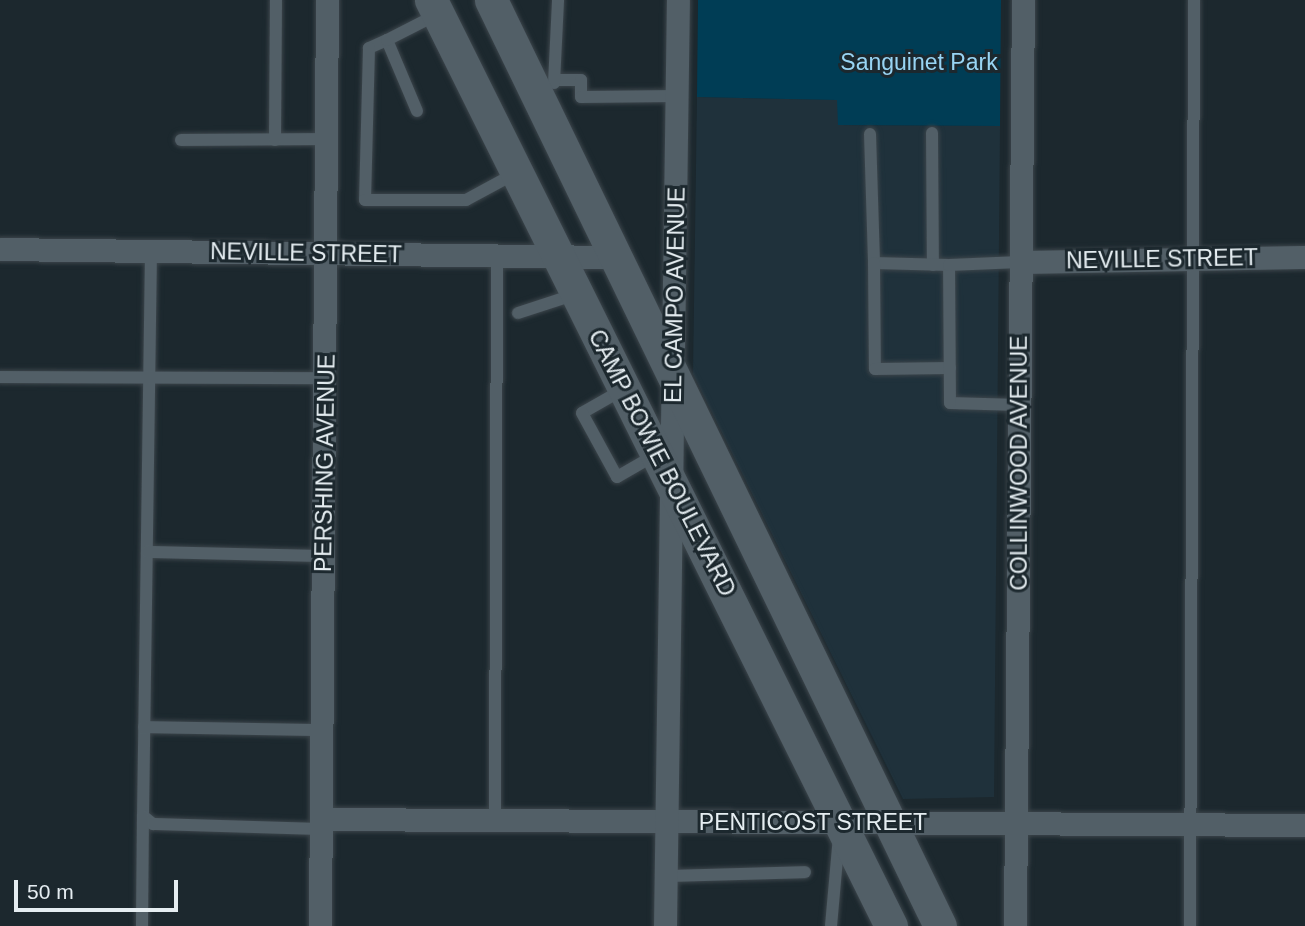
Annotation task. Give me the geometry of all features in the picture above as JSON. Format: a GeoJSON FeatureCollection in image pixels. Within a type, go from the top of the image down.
{"type":"FeatureCollection","features":[{"type":"Feature","properties":{"kind":"main road","name":"CAMP BOWIE BOULEVARD"},"geometry":{"type":"LineString","coordinates":[[491,0],[547,87],[613,257],[674,377],[886,822],[940,926]]}},
{"type":"Feature","properties":{"kind":"main road","name":"CAMP BOWIE BOULEVARD"},"geometry":{"type":"LineString","coordinates":[[435,7],[891,926]]}},
{"type":"Feature","properties":{"kind":"street","name":"PERSHING AVENUE"},"geometry":{"type":"LineString","coordinates":[[320,926],[329,139],[327,0]]}},
{"type":"Feature","properties":{"kind":"street","name":"EL CAMPO AVENUE"},"geometry":{"type":"LineString","coordinates":[[666,926],[678,0]]}},
{"type":"Feature","properties":{"kind":"street","name":"COLLINWOOD AVENUE"},"geometry":{"type":"LineString","coordinates":[[1015,926],[1023,0]]}},
{"type":"Feature","properties":{"kind":"street","name":"NEVILLE STREET"},"geometry":{"type":"LineString","coordinates":[[0,249],[613,257]]}},
{"type":"Feature","properties":{"kind":"street","name":"NEVILLE STREET"},"geometry":{"type":"LineString","coordinates":[[1020,262],[1305,257]]}},
{"type":"Feature","properties":{"kind":"street","name":"PENTICOST STREET"},"geometry":{"type":"LineString","coordinates":[[322,824],[495,820],[1305,825]]}},
{"type":"Feature","properties":{"kind":"lane"},"geometry":{"type":"LineString","coordinates":[[275,140],[276,0]]}},
{"type":"Feature","properties":{"kind":"lane"},"geometry":{"type":"LineString","coordinates":[[558,0],[547,87],[582,80],[582,97],[677,96]]}},
{"type":"Feature","properties":{"kind":"lane"},"geometry":{"type":"LineString","coordinates":[[1190,926],[1194,0]]}},
{"type":"Feature","properties":{"kind":"lane"},"geometry":{"type":"LineString","coordinates":[[435,7],[387,40],[369,48],[365,200],[466,200],[516,173]]}},
{"type":"Feature","properties":{"kind":"lane"},"geometry":{"type":"LineString","coordinates":[[387,40],[417,111]]}},
{"type":"Feature","properties":{"kind":"lane"},"geometry":{"type":"LineString","coordinates":[[932,133],[933,265]]}},
{"type":"Feature","properties":{"kind":"lane"},"geometry":{"type":"LineString","coordinates":[[870,134],[875,369],[950,368]]}},
{"type":"Feature","properties":{"kind":"lane"},"geometry":{"type":"LineString","coordinates":[[181,140],[329,139]]}},
{"type":"Feature","properties":{"kind":"lane"},"geometry":{"type":"LineString","coordinates":[[142,926],[151,251]]}},
{"type":"Feature","properties":{"kind":"lane"},"geometry":{"type":"LineString","coordinates":[[495,820],[497,256]]}},
{"type":"Feature","properties":{"kind":"lane"},"geometry":{"type":"LineString","coordinates":[[874,263],[949,265],[1020,262]]}},
{"type":"Feature","properties":{"kind":"lane"},"geometry":{"type":"LineString","coordinates":[[949,265],[950,403],[1019,405]]}},
{"type":"Feature","properties":{"kind":"lane"},"geometry":{"type":"LineString","coordinates":[[518,313],[577,294]]}},
{"type":"Feature","properties":{"kind":"lane"},"geometry":{"type":"LineString","coordinates":[[0,377],[326,378]]}},
{"type":"Feature","properties":{"kind":"lane"},"geometry":{"type":"LineString","coordinates":[[624,388],[582,413],[617,477],[657,454]]}},
{"type":"Feature","properties":{"kind":"lane"},"geometry":{"type":"LineString","coordinates":[[147,552],[325,556]]}},
{"type":"Feature","properties":{"kind":"lane"},"geometry":{"type":"LineString","coordinates":[[145,727],[323,730]]}},
{"type":"Feature","properties":{"kind":"lane"},"geometry":{"type":"LineString","coordinates":[[143,816],[153,824],[322,824]]}},
{"type":"Feature","properties":{"kind":"lane"},"geometry":{"type":"LineString","coordinates":[[831,926],[841,822]]}},
{"type":"Feature","properties":{"kind":"lane"},"geometry":{"type":"LineString","coordinates":[[666,876],[804,872]]}},
{"type":"Feature","properties":{"kind":"shaded area"},"geometry":{"type":"Polygon","coordinates":[[[697,97],[838,100],[839,125],[1000,126],[994,797],[903,799],[693,374],[697,97]]]}},
{"type":"Feature","properties":{"kind":"green space","name":"Sanguinet Park"},"geometry":{"type":"Polygon","coordinates":[[[698,0],[1001,0],[1000,126],[838,125],[837,100],[697,97],[698,0]]]}}]}
